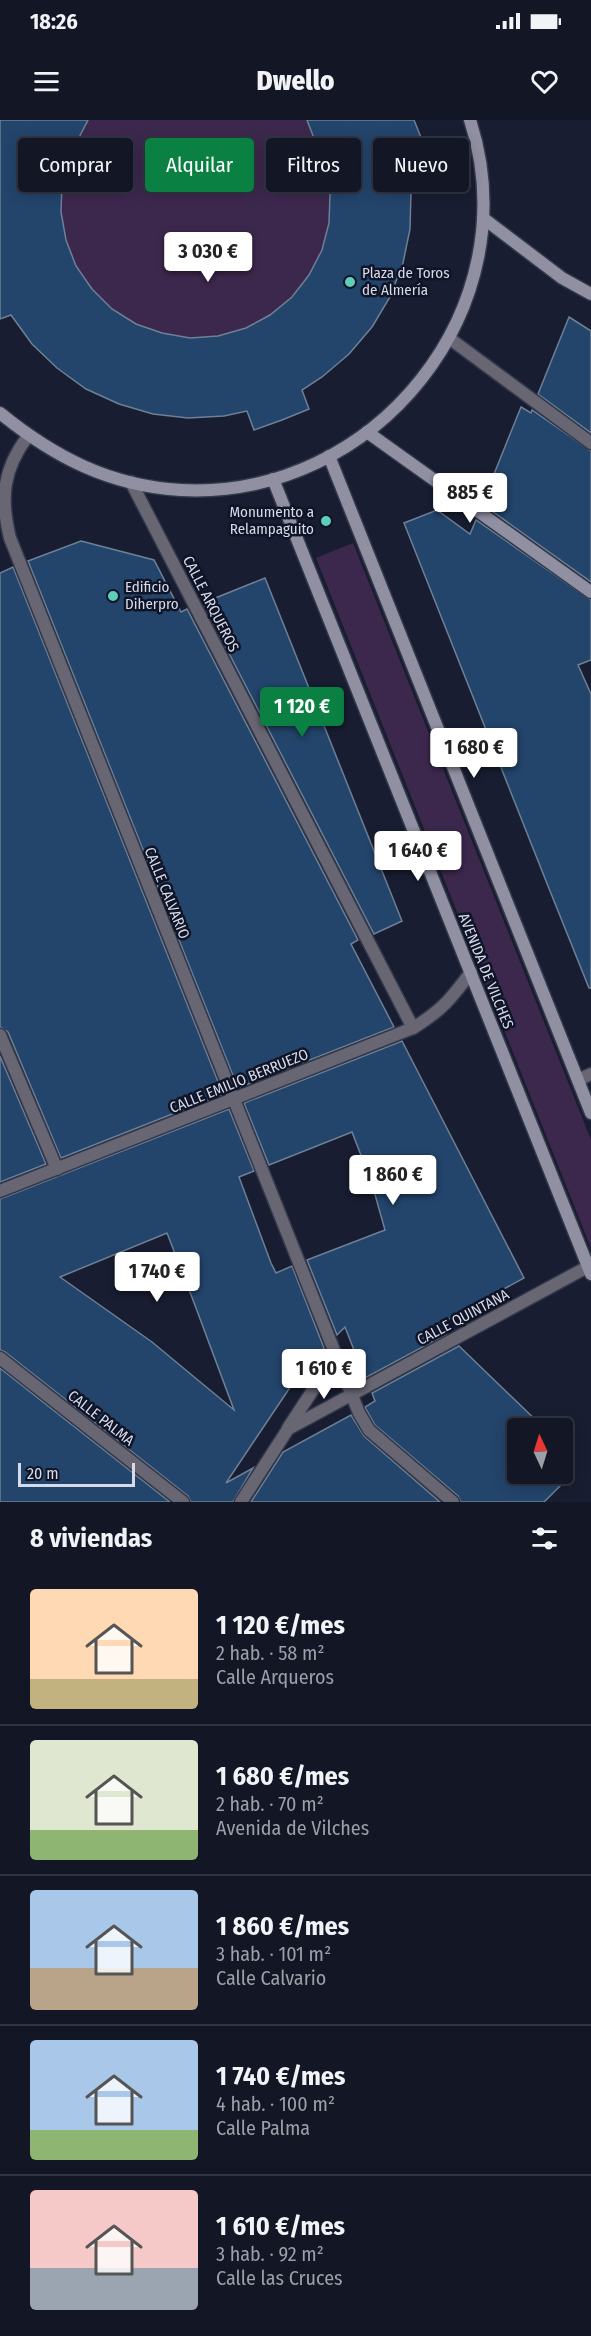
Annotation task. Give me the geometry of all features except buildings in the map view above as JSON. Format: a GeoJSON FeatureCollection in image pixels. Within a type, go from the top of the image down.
{"type":"FeatureCollection","features":[{"type":"Feature","properties":{"kind":"street"},"geometry":{"type":"LineString","coordinates":[[0,413],[28,436],[63,458],[101,474],[131,482],[181,490],[222,489],[273,478],[302,469],[329,456],[368,432],[404,402],[430,370],[449,338],[467,298],[478,258],[483,218],[482,177],[476,136],[470,120]]}},
{"type":"Feature","properties":{"kind":"street"},"geometry":{"type":"LineString","coordinates":[[483,218],[562,278],[591,294]]}},
{"type":"Feature","properties":{"kind":"street"},"geometry":{"type":"LineString","coordinates":[[449,338],[591,443]]}},
{"type":"Feature","properties":{"kind":"street"},"geometry":{"type":"LineString","coordinates":[[368,432],[591,592]]}},
{"type":"Feature","properties":{"kind":"street","name":"CALLE CALVARIO"},"geometry":{"type":"LineString","coordinates":[[28,436],[15,454],[6,473],[2,494],[4,523],[351,1394],[369,1430],[453,1502]]}},
{"type":"Feature","properties":{"kind":"street"},"geometry":{"type":"LineString","coordinates":[[329,456],[591,1113]]}},
{"type":"Feature","properties":{"kind":"street","name":"AVENIDA DE VILCHES"},"geometry":{"type":"LineString","coordinates":[[273,478],[590,1269]]}},
{"type":"Feature","properties":{"kind":"street","name":"CALLE ARQUEROS"},"geometry":{"type":"LineString","coordinates":[[131,482],[413,1028]]}},
{"type":"Feature","properties":{"kind":"street","name":"CALLE EMILIO BERRUEZO"},"geometry":{"type":"LineString","coordinates":[[0,1191],[413,1028],[435,1015],[451,1000],[471,972]]}},
{"type":"Feature","properties":{"kind":"street"},"geometry":{"type":"LineString","coordinates":[[0,1035],[57,1169]]}},
{"type":"Feature","properties":{"kind":"street"},"geometry":{"type":"LineString","coordinates":[[578,1080],[591,1074]]}},
{"type":"Feature","properties":{"kind":"street","name":"CALLE QUINTANA"},"geometry":{"type":"LineString","coordinates":[[288,1429],[590,1269]]}},
{"type":"Feature","properties":{"kind":"street"},"geometry":{"type":"LineString","coordinates":[[241,1502],[336,1355]]}},
{"type":"Feature","properties":{"kind":"street","name":"CALLE PALMA"},"geometry":{"type":"LineString","coordinates":[[0,1358],[183,1502]]}},
{"type":"Feature","properties":{"kind":"shaded area"},"geometry":{"type":"Polygon","coordinates":[[[0,120],[414,120],[421,138],[373,138],[373,192],[411,193],[410,229],[390,297],[372,327],[349,354],[322,377],[302,390],[309,409],[254,430],[247,411],[217,416],[187,416],[158,414],[131,407],[104,397],[55,366],[33,345],[11,315],[0,319],[0,120]]]}},
{"type":"Feature","properties":{"kind":"shaded area"},"geometry":{"type":"Polygon","coordinates":[[[353,543],[591,1140],[591,1248],[316,558],[353,543]]]}},
{"type":"Feature","properties":{"kind":"place","name":"Plaza de Toros de Almería"},"geometry":{"type":"Point","coordinates":[350,282]}},
{"type":"Feature","properties":{"kind":"place","name":"Monumento a Relampaguito"},"geometry":{"type":"Point","coordinates":[326,521]}},
{"type":"Feature","properties":{"kind":"place","name":"Edificio Diherpro"},"geometry":{"type":"Point","coordinates":[113,596]}}]}
